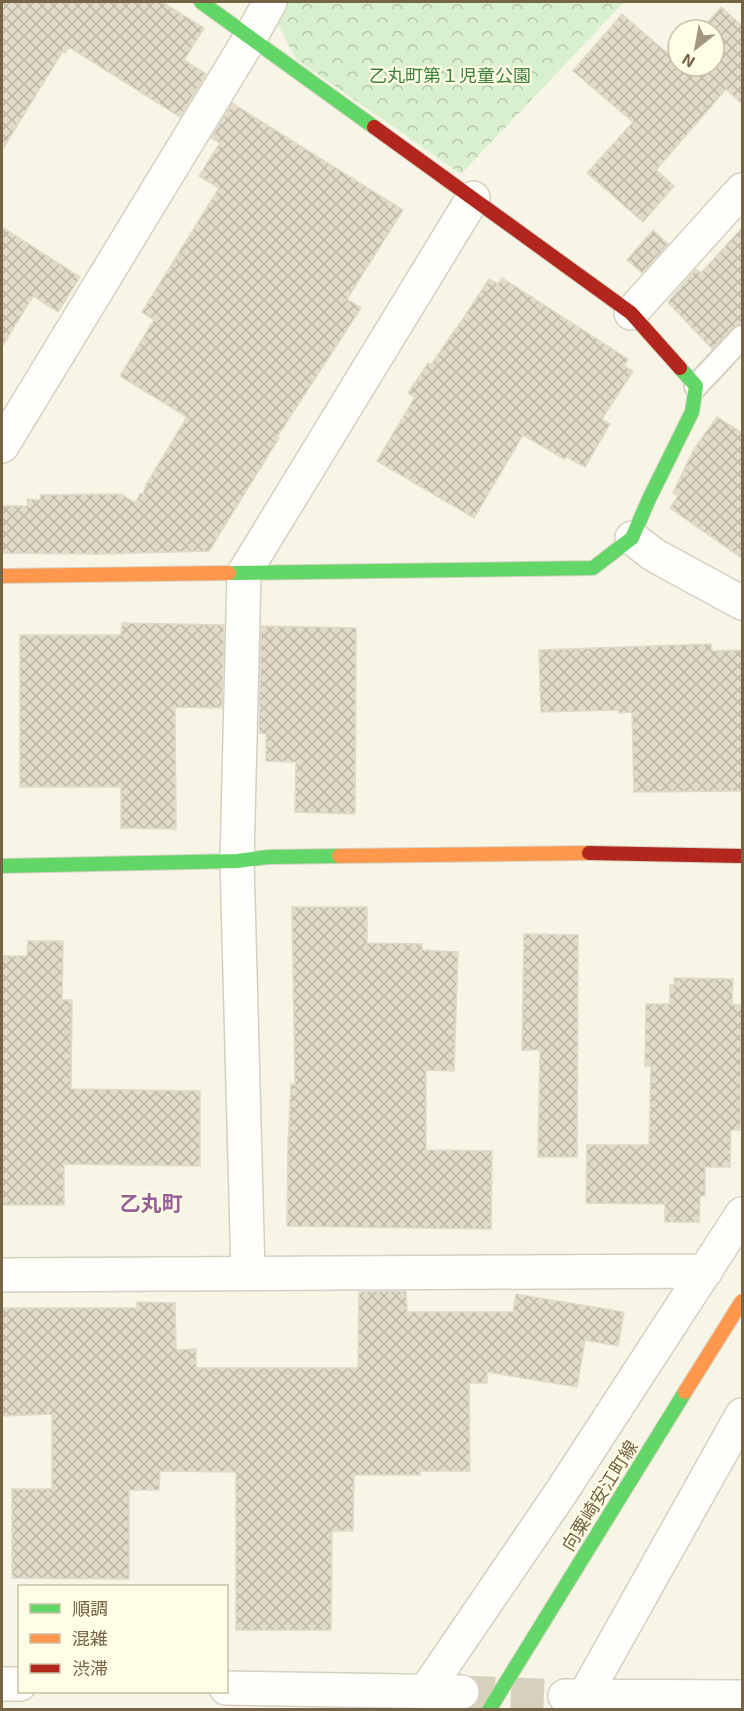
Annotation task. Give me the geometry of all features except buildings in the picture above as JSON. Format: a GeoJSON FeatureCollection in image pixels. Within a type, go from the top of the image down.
{"type":"FeatureCollection","features":[{"type":"Feature","properties":{"kind":"street"},"geometry":{"type":"LineString","coordinates":[[2,576],[593,568],[632,538],[692,412],[696,386],[631,313],[201,2]]}},
{"type":"Feature","properties":{"kind":"street"},"geometry":{"type":"LineString","coordinates":[[2,446],[270,2]]}},
{"type":"Feature","properties":{"kind":"street"},"geometry":{"type":"LineString","coordinates":[[631,313],[742,190]]}},
{"type":"Feature","properties":{"kind":"street"},"geometry":{"type":"LineString","coordinates":[[248,1273],[237,861],[244,573],[473,198]]}},
{"type":"Feature","properties":{"kind":"street"},"geometry":{"type":"LineString","coordinates":[[632,538],[654,555],[742,603]]}},
{"type":"Feature","properties":{"kind":"street"},"geometry":{"type":"LineString","coordinates":[[2,866],[237,861],[268,857],[595,853],[742,856]]}},
{"type":"Feature","properties":{"kind":"street"},"geometry":{"type":"LineString","coordinates":[[424,1692],[562,1491],[742,1214]]}},
{"type":"Feature","properties":{"kind":"street"},"geometry":{"type":"LineString","coordinates":[[2,1275],[706,1271]]}},
{"type":"Feature","properties":{"kind":"street","name":"向粟崎安江町線"},"geometry":{"type":"LineString","coordinates":[[489,1710],[742,1301]]}},
{"type":"Feature","properties":{"kind":"street"},"geometry":{"type":"LineString","coordinates":[[739,1692],[574,1696],[742,1415]]}},
{"type":"Feature","properties":{"kind":"street"},"geometry":{"type":"LineString","coordinates":[[2,1684],[18,1684]]}},
{"type":"Feature","properties":{"kind":"street"},"geometry":{"type":"LineString","coordinates":[[228,1688],[462,1692]]}},
{"type":"Feature","properties":{"kind":"lane"},"geometry":{"type":"LineString","coordinates":[[696,386],[742,337]]}},
{"type":"Feature","properties":{"kind":"green space","name":"乙丸町第１児童公園"},"geometry":{"type":"Polygon","coordinates":[[[281,2],[624,2],[461,174],[296,59],[273,15],[281,2]]]}},
{"type":"Feature","properties":{"kind":"tunnel"},"geometry":{"type":"LineString","coordinates":[[462,1692],[565,1696]]}},
{"type":"Feature","properties":{"kind":"traffic: fast"},"geometry":{"type":"LineString","coordinates":[[201,2],[374,127]]}},
{"type":"Feature","properties":{"kind":"traffic: fast"},"geometry":{"type":"LineString","coordinates":[[229,573],[593,568],[632,538],[692,412],[696,386],[680,368]]}},
{"type":"Feature","properties":{"kind":"traffic: fast"},"geometry":{"type":"LineString","coordinates":[[2,866],[237,861],[268,857],[339,856]]}},
{"type":"Feature","properties":{"kind":"traffic: fast"},"geometry":{"type":"LineString","coordinates":[[489,1710],[685,1392]]}},
{"type":"Feature","properties":{"kind":"traffic: slow"},"geometry":{"type":"LineString","coordinates":[[2,576],[229,573]]}},
{"type":"Feature","properties":{"kind":"traffic: slow"},"geometry":{"type":"LineString","coordinates":[[339,856],[589,853]]}},
{"type":"Feature","properties":{"kind":"traffic: slow"},"geometry":{"type":"LineString","coordinates":[[685,1392],[742,1301]]}},
{"type":"Feature","properties":{"kind":"traffic: jam"},"geometry":{"type":"LineString","coordinates":[[374,127],[631,313],[680,368]]}},
{"type":"Feature","properties":{"kind":"traffic: jam"},"geometry":{"type":"LineString","coordinates":[[589,853],[742,856]]}},
{"type":"Feature","properties":{"kind":"district","name":"乙丸町"},"geometry":{"type":"Point","coordinates":[151,1204]}}]}
